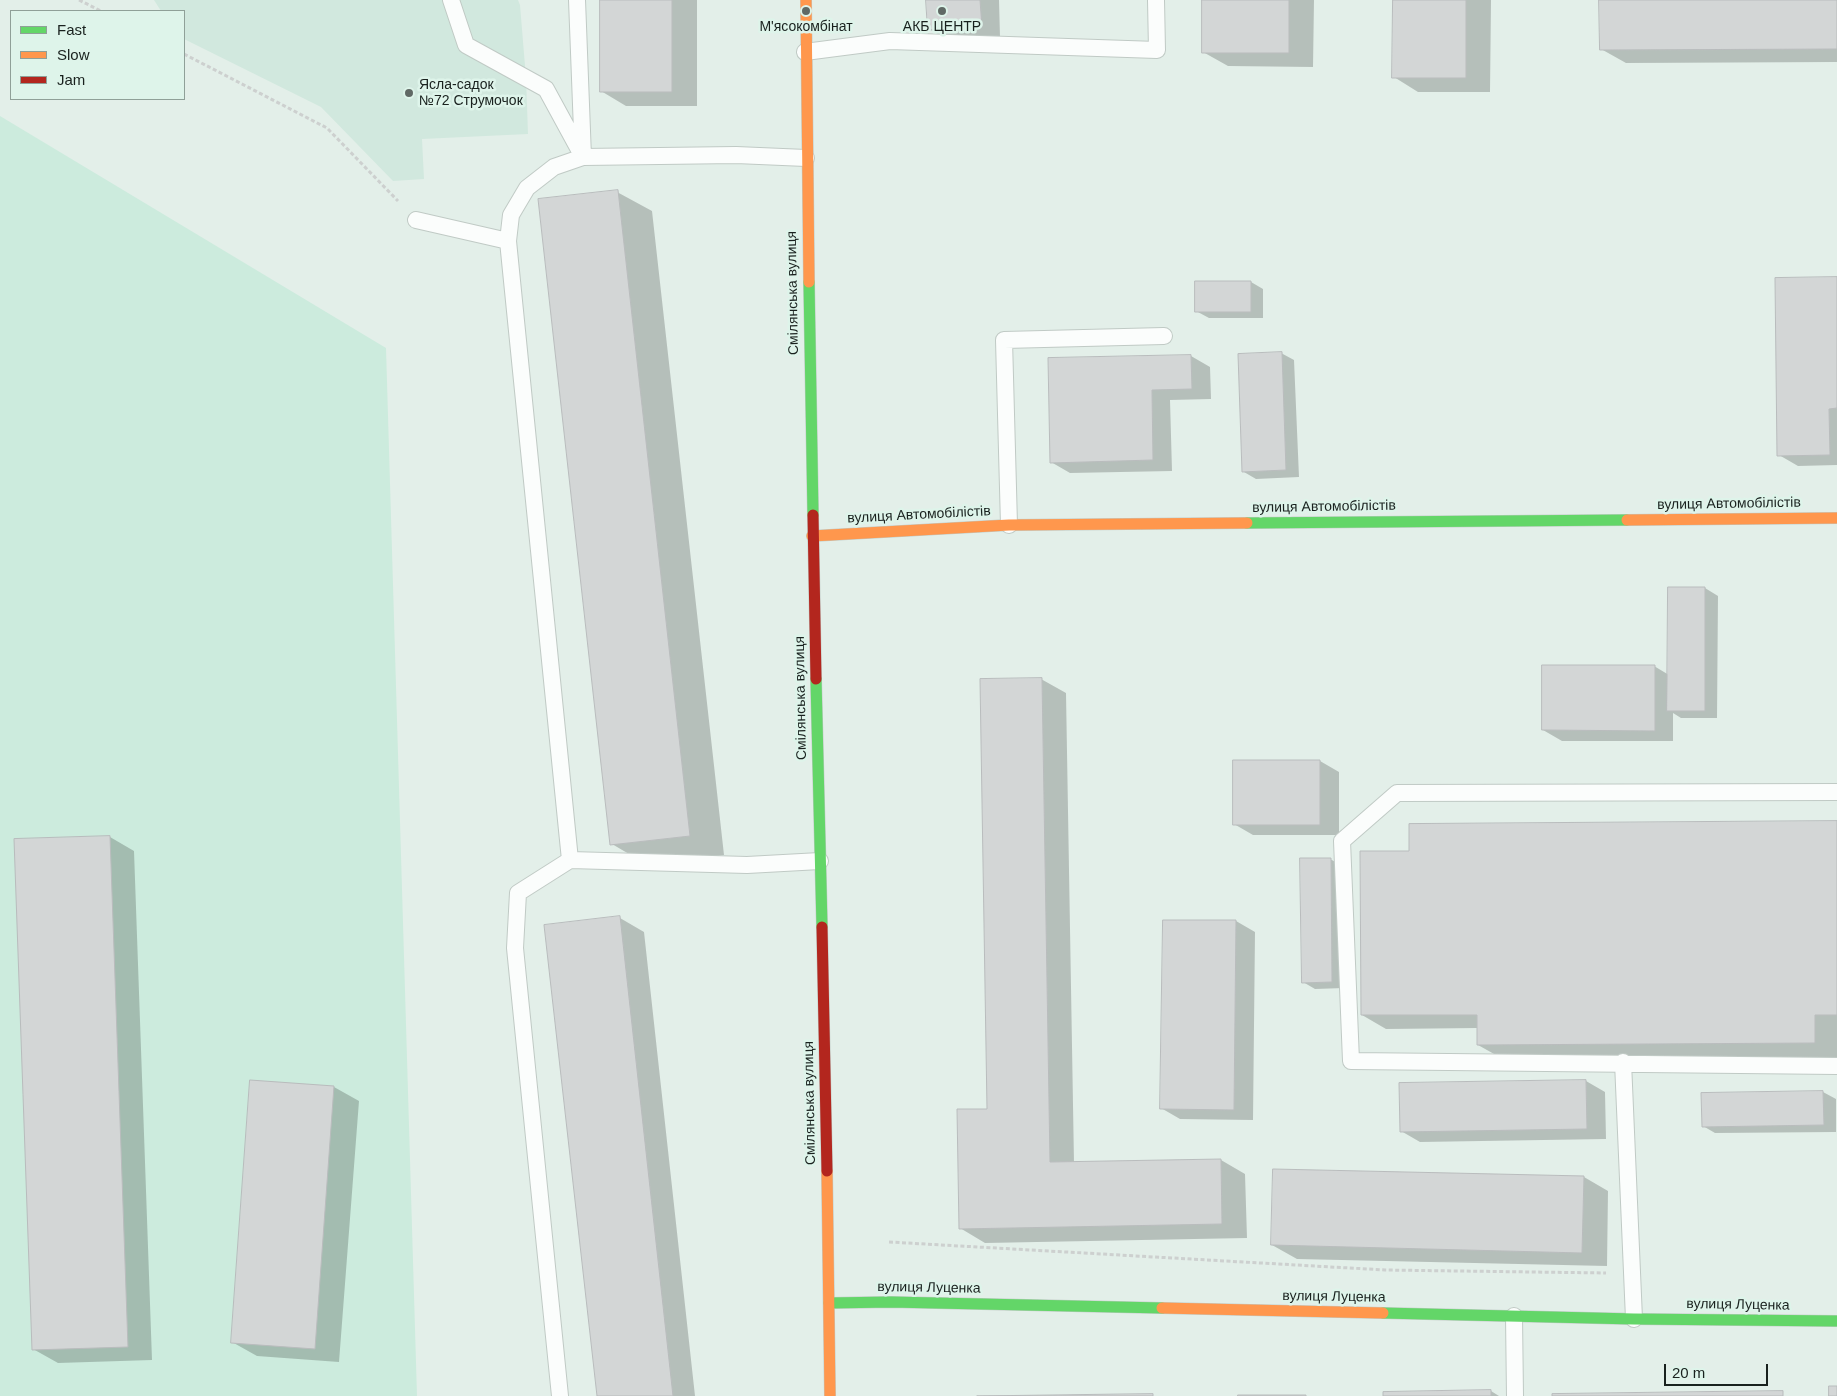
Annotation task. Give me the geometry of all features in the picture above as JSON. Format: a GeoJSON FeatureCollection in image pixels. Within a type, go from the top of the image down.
{"type":"FeatureCollection","features":[{"type":"Feature","properties":{"kind":"street","name":"Смілянська вулиця"},"geometry":{"type":"LineString","coordinates":[[806,0],[806,158],[812,536],[830,1396]]}},
{"type":"Feature","properties":{"kind":"street","name":"вулиця Автомобілістів"},"geometry":{"type":"LineString","coordinates":[[812,536],[1009,525],[1837,518]]}},
{"type":"Feature","properties":{"kind":"street","name":"вулиця Луценка"},"geometry":{"type":"LineString","coordinates":[[829,1302],[911,1302],[1634,1319],[1837,1321]]}},
{"type":"Feature","properties":{"kind":"lane"},"geometry":{"type":"LineString","coordinates":[[451,0],[466,45],[546,89],[583,157]]}},
{"type":"Feature","properties":{"kind":"lane"},"geometry":{"type":"LineString","coordinates":[[577,0],[583,157]]}},
{"type":"Feature","properties":{"kind":"lane"},"geometry":{"type":"LineString","coordinates":[[805,52],[890,41],[1158,50],[1156,0]]}},
{"type":"Feature","properties":{"kind":"lane"},"geometry":{"type":"LineString","coordinates":[[570,860],[508,241],[511,215],[527,188],[554,167],[583,157],[736,155],[806,158]]}},
{"type":"Feature","properties":{"kind":"lane"},"geometry":{"type":"LineString","coordinates":[[416,220],[508,241]]}},
{"type":"Feature","properties":{"kind":"lane"},"geometry":{"type":"LineString","coordinates":[[1009,525],[1004,340],[1164,336]]}},
{"type":"Feature","properties":{"kind":"lane"},"geometry":{"type":"LineString","coordinates":[[1837,792],[1397,793],[1342,841],[1351,1061],[1622,1062],[1837,1066]]}},
{"type":"Feature","properties":{"kind":"lane"},"geometry":{"type":"LineString","coordinates":[[560,1396],[515,948],[518,893],[570,860],[747,865],[820,862]]}},
{"type":"Feature","properties":{"kind":"lane"},"geometry":{"type":"LineString","coordinates":[[1622,1062],[1634,1319]]}},
{"type":"Feature","properties":{"kind":"lane"},"geometry":{"type":"LineString","coordinates":[[1514,1316],[1515,1396]]}},
{"type":"Feature","properties":{"kind":"path"},"geometry":{"type":"LineString","coordinates":[[79,0],[99,10]]}},
{"type":"Feature","properties":{"kind":"path"},"geometry":{"type":"LineString","coordinates":[[185,55],[327,128],[416,220]]}},
{"type":"Feature","properties":{"kind":"path"},"geometry":{"type":"LineString","coordinates":[[890,1242],[1384,1270],[1632,1273]]}},
{"type":"Feature","properties":{"kind":"shaded area","name":"Ясла-садок №72 Струмочок"},"geometry":{"type":"Polygon","coordinates":[[[154,0],[518,0],[526,78],[528,134],[422,139],[424,179],[393,181],[321,107],[185,39],[185,10],[160,10],[154,0]]]}},
{"type":"Feature","properties":{"kind":"shaded area"},"geometry":{"type":"Polygon","coordinates":[[[0,116],[386,348],[417,1396],[0,1396],[0,116]]]}},
{"type":"Feature","properties":{"kind":"building"},"geometry":{"type":"Polygon","coordinates":[[[600,0],[672,0],[672,92],[600,92],[600,0]]]}},
{"type":"Feature","properties":{"kind":"building"},"geometry":{"type":"Polygon","coordinates":[[[926,0],[980,0],[982,27],[928,30],[926,0]]]}},
{"type":"Feature","properties":{"kind":"building"},"geometry":{"type":"Polygon","coordinates":[[[1202,0],[1289,0],[1289,53],[1202,53],[1202,0]]]}},
{"type":"Feature","properties":{"kind":"building"},"geometry":{"type":"Polygon","coordinates":[[[1393,0],[1466,0],[1466,78],[1392,78],[1393,0]]]}},
{"type":"Feature","properties":{"kind":"building"},"geometry":{"type":"Polygon","coordinates":[[[1599,0],[1837,0],[1837,49],[1600,50],[1599,0]]]}},
{"type":"Feature","properties":{"kind":"building"},"geometry":{"type":"Polygon","coordinates":[[[618,190],[690,836],[610,845],[538,199],[618,190]]]}},
{"type":"Feature","properties":{"kind":"building"},"geometry":{"type":"Polygon","coordinates":[[[1837,277],[1837,408],[1829,409],[1830,455],[1777,456],[1775,278],[1837,277]]]}},
{"type":"Feature","properties":{"kind":"building"},"geometry":{"type":"Polygon","coordinates":[[[1195,281],[1251,281],[1251,312],[1195,312],[1195,281]]]}},
{"type":"Feature","properties":{"kind":"building"},"geometry":{"type":"Polygon","coordinates":[[[1282,352],[1286,470],[1242,472],[1238,354],[1282,352]]]}},
{"type":"Feature","properties":{"kind":"building"},"geometry":{"type":"Polygon","coordinates":[[[1191,355],[1192,389],[1152,390],[1153,460],[1050,463],[1048,358],[1191,355]]]}},
{"type":"Feature","properties":{"kind":"building"},"geometry":{"type":"Polygon","coordinates":[[[1668,587],[1705,587],[1705,711],[1667,711],[1668,587]]]}},
{"type":"Feature","properties":{"kind":"building"},"geometry":{"type":"Polygon","coordinates":[[[1542,665],[1655,665],[1655,731],[1542,730],[1542,665]]]}},
{"type":"Feature","properties":{"kind":"building"},"geometry":{"type":"Polygon","coordinates":[[[1042,678],[1050,1162],[1221,1159],[1222,1224],[959,1229],[957,1109],[987,1109],[980,679],[1042,678]]]}},
{"type":"Feature","properties":{"kind":"building"},"geometry":{"type":"Polygon","coordinates":[[[1233,760],[1320,760],[1320,825],[1233,825],[1233,760]]]}},
{"type":"Feature","properties":{"kind":"building"},"geometry":{"type":"Polygon","coordinates":[[[1837,821],[1837,1015],[1815,1015],[1815,1043],[1477,1045],[1477,1015],[1361,1015],[1360,851],[1409,851],[1409,824],[1837,821]]]}},
{"type":"Feature","properties":{"kind":"building"},"geometry":{"type":"Polygon","coordinates":[[[110,836],[128,1347],[32,1350],[14,839],[110,836]]]}},
{"type":"Feature","properties":{"kind":"building"},"geometry":{"type":"Polygon","coordinates":[[[1300,858],[1331,858],[1332,982],[1302,983],[1300,858]]]}},
{"type":"Feature","properties":{"kind":"building"},"geometry":{"type":"Polygon","coordinates":[[[620,916],[673,1396],[597,1396],[544,925],[620,916]]]}},
{"type":"Feature","properties":{"kind":"building"},"geometry":{"type":"Polygon","coordinates":[[[1163,920],[1236,920],[1234,1110],[1160,1109],[1163,920]]]}},
{"type":"Feature","properties":{"kind":"building"},"geometry":{"type":"Polygon","coordinates":[[[250,1080],[334,1086],[315,1349],[231,1343],[250,1080]]]}},
{"type":"Feature","properties":{"kind":"building"},"geometry":{"type":"Polygon","coordinates":[[[1586,1080],[1587,1129],[1400,1132],[1399,1083],[1586,1080]]]}},
{"type":"Feature","properties":{"kind":"building"},"geometry":{"type":"Polygon","coordinates":[[[1823,1091],[1824,1125],[1702,1127],[1701,1093],[1823,1091]]]}},
{"type":"Feature","properties":{"kind":"building"},"geometry":{"type":"Polygon","coordinates":[[[1273,1169],[1584,1176],[1582,1253],[1271,1245],[1273,1169]]]}},
{"type":"Feature","properties":{"kind":"building"},"geometry":{"type":"Polygon","coordinates":[[[1829,1386],[1837,1386],[1837,1396],[1829,1396],[1829,1386]]]}},
{"type":"Feature","properties":{"kind":"building"},"geometry":{"type":"Polygon","coordinates":[[[1491,1390],[1491,1396],[1383,1396],[1383,1392],[1491,1390]]]}},
{"type":"Feature","properties":{"kind":"building"},"geometry":{"type":"Polygon","coordinates":[[[1783,1391],[1783,1396],[1552,1396],[1552,1394],[1783,1391]]]}},
{"type":"Feature","properties":{"kind":"building"},"geometry":{"type":"Polygon","coordinates":[[[1153,1394],[1153,1396],[977,1396],[1153,1394]]]}},
{"type":"Feature","properties":{"kind":"building"},"geometry":{"type":"Polygon","coordinates":[[[1306,1395],[1306,1396],[1238,1396],[1306,1395]]]}},
{"type":"Feature","properties":{"kind":"traffic: fast"},"geometry":{"type":"LineString","coordinates":[[809,282],[813,515]]}},
{"type":"Feature","properties":{"kind":"traffic: fast"},"geometry":{"type":"LineString","coordinates":[[1247,523],[1627,520]]}},
{"type":"Feature","properties":{"kind":"traffic: fast"},"geometry":{"type":"LineString","coordinates":[[816,679],[822,927]]}},
{"type":"Feature","properties":{"kind":"traffic: fast"},"geometry":{"type":"LineString","coordinates":[[829,1303],[891,1302],[1162,1308]]}},
{"type":"Feature","properties":{"kind":"traffic: fast"},"geometry":{"type":"LineString","coordinates":[[1383,1313],[1634,1319],[1837,1321]]}},
{"type":"Feature","properties":{"kind":"traffic: slow"},"geometry":{"type":"LineString","coordinates":[[806,0],[809,282]]}},
{"type":"Feature","properties":{"kind":"traffic: slow"},"geometry":{"type":"LineString","coordinates":[[1627,520],[1837,518]]}},
{"type":"Feature","properties":{"kind":"traffic: slow"},"geometry":{"type":"LineString","coordinates":[[812,536],[1009,525],[1247,523]]}},
{"type":"Feature","properties":{"kind":"traffic: slow"},"geometry":{"type":"LineString","coordinates":[[827,1171],[830,1396]]}},
{"type":"Feature","properties":{"kind":"traffic: slow"},"geometry":{"type":"LineString","coordinates":[[1162,1308],[1383,1313]]}},
{"type":"Feature","properties":{"kind":"traffic: jam"},"geometry":{"type":"LineString","coordinates":[[813,515],[816,679]]}},
{"type":"Feature","properties":{"kind":"traffic: jam"},"geometry":{"type":"LineString","coordinates":[[822,927],[827,1171]]}},
{"type":"Feature","properties":{"kind":"place","name":"М'ясокомбінат"},"geometry":{"type":"Point","coordinates":[806,11]}},
{"type":"Feature","properties":{"kind":"place","name":"АКБ ЦЕНТР"},"geometry":{"type":"Point","coordinates":[942,11]}},
{"type":"Feature","properties":{"kind":"place","name":"Ясла-садок №72 Струмочок"},"geometry":{"type":"Point","coordinates":[409,93]}}]}
